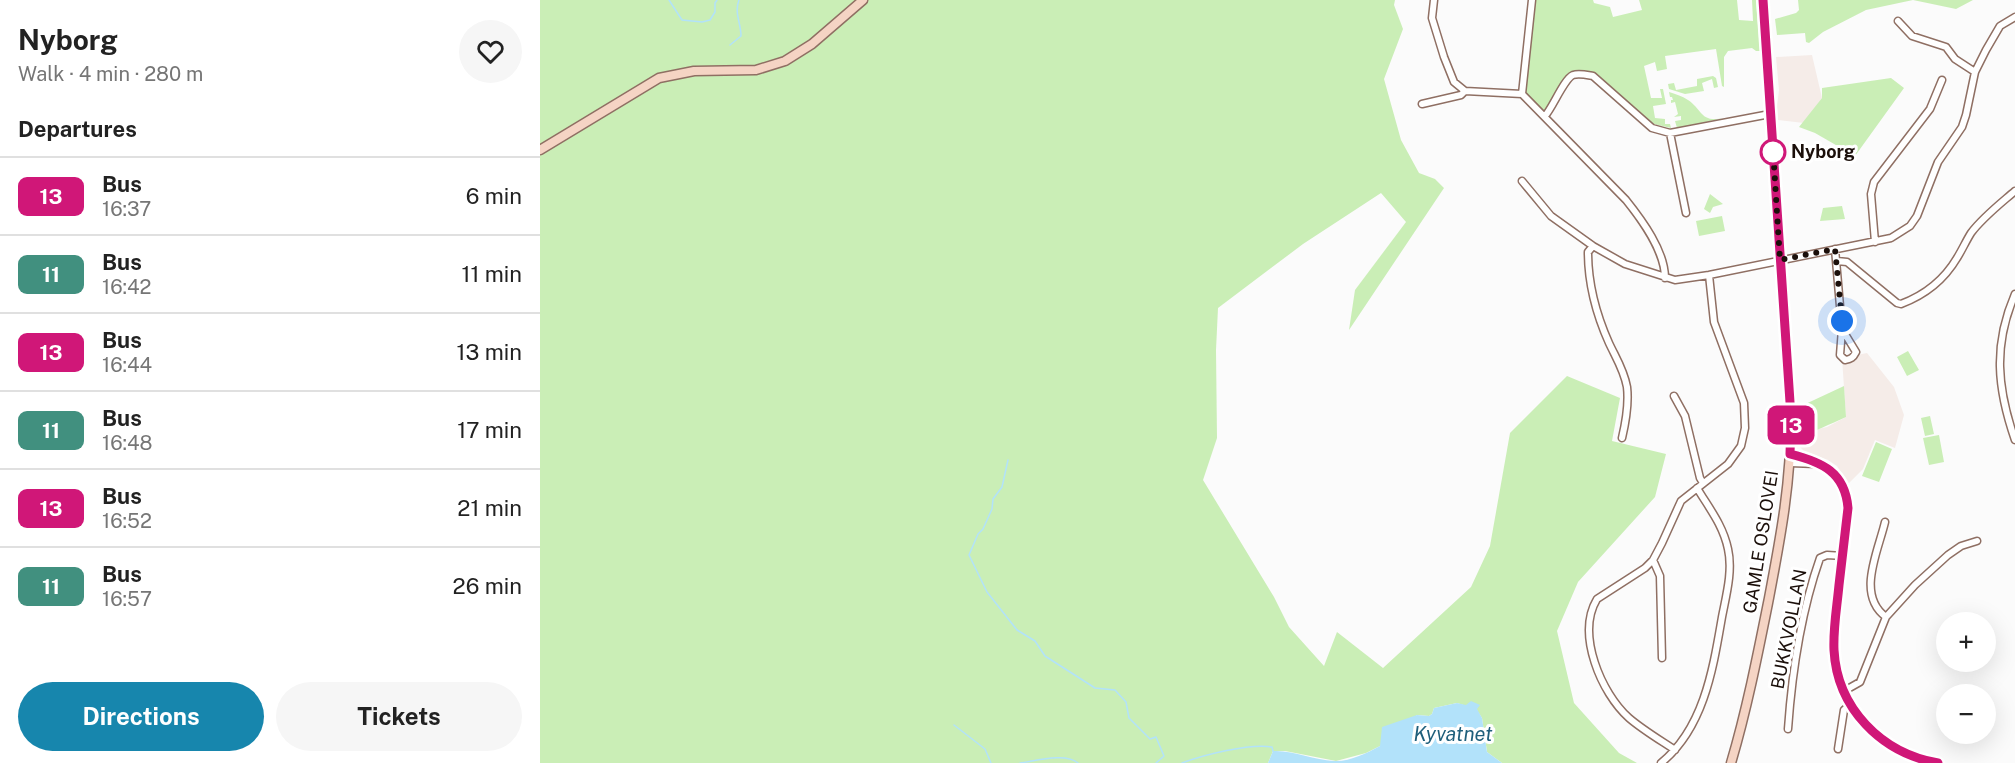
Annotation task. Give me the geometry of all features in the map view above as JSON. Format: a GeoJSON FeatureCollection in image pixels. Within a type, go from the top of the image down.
{"type":"FeatureCollection","features":[{"type":"Feature","properties":{"kind":"street"},"geometry":{"type":"LineString","coordinates":[[540,150],[659,78],[694,71],[756,70],[785,61],[812,44],[862,0]]}},
{"type":"Feature","properties":{"kind":"street"},"geometry":{"type":"LineString","coordinates":[[1434,0],[1432,18],[1454,82],[1465,91],[1522,94],[1640,217],[1653,238],[1665,269],[1665,278]]}},
{"type":"Feature","properties":{"kind":"street"},"geometry":{"type":"LineString","coordinates":[[1522,94],[1532,0]]}},
{"type":"Feature","properties":{"kind":"street","name":"GAMLE OSLOVEI"},"geometry":{"type":"LineString","coordinates":[[1731,763],[1764,622],[1785,514],[1790,459],[1791,417],[1763,0]]}},
{"type":"Feature","properties":{"kind":"street"},"geometry":{"type":"LineString","coordinates":[[1522,181],[1551,216],[1593,246],[1625,264],[1665,278],[1687,279],[1891,238],[1910,226],[1917,216],[1938,162],[1962,127],[1975,72],[2000,26],[2015,17]]}},
{"type":"Feature","properties":{"kind":"street"},"geometry":{"type":"LineString","coordinates":[[1898,21],[1912,36],[1946,47],[1955,59],[1975,72]]}},
{"type":"Feature","properties":{"kind":"street"},"geometry":{"type":"LineString","coordinates":[[1545,116],[1568,80],[1573,75],[1583,74],[1593,76],[1652,128],[1670,133],[1770,114]]}},
{"type":"Feature","properties":{"kind":"street"},"geometry":{"type":"LineString","coordinates":[[1875,242],[1872,194],[1874,182],[1930,109],[1941,80]]}},
{"type":"Feature","properties":{"kind":"street"},"geometry":{"type":"LineString","coordinates":[[1422,104],[1461,95],[1465,91]]}},
{"type":"Feature","properties":{"kind":"street"},"geometry":{"type":"LineString","coordinates":[[1670,133],[1686,213]]}},
{"type":"Feature","properties":{"kind":"street"},"geometry":{"type":"LineString","coordinates":[[1837,261],[1847,262],[1901,304],[1925,292],[1939,281],[1956,260],[1971,234],[1990,212],[2015,191]]}},
{"type":"Feature","properties":{"kind":"street"},"geometry":{"type":"LineString","coordinates":[[1593,246],[1588,252],[1588,272],[1594,305],[1610,345],[1620,362],[1626,385],[1627,416],[1622,438]]}},
{"type":"Feature","properties":{"kind":"street"},"geometry":{"type":"LineString","coordinates":[[1835,249],[1842,329]]}},
{"type":"Feature","properties":{"kind":"street"},"geometry":{"type":"LineString","coordinates":[[1676,750],[1629,718],[1618,706],[1601,679],[1590,640],[1591,614],[1597,599],[1638,573],[1653,560],[1681,501],[1716,474],[1741,446],[1746,428],[1744,403],[1714,322],[1709,275]]}},
{"type":"Feature","properties":{"kind":"street"},"geometry":{"type":"LineString","coordinates":[[2015,294],[2003,331],[1999,364],[2004,405],[2015,440]]}},
{"type":"Feature","properties":{"kind":"street"},"geometry":{"type":"LineString","coordinates":[[1674,396],[1685,416],[1703,483]]}},
{"type":"Feature","properties":{"kind":"street"},"geometry":{"type":"LineString","coordinates":[[1790,459],[1822,465],[1835,474],[1847,495],[1848,508],[1834,630],[1834,652],[1838,674],[1850,705],[1874,734],[1892,747],[1911,756],[1938,763]]}},
{"type":"Feature","properties":{"kind":"street"},"geometry":{"type":"LineString","coordinates":[[1661,763],[1676,750],[1703,700],[1712,672],[1729,580],[1729,552],[1725,536],[1718,520],[1697,488]]}},
{"type":"Feature","properties":{"kind":"street"},"geometry":{"type":"LineString","coordinates":[[1885,522],[1869,585],[1874,605],[1886,617]]}},
{"type":"Feature","properties":{"kind":"street"},"geometry":{"type":"LineString","coordinates":[[1844,691],[1860,682],[1886,617],[1915,585],[1948,555],[1961,546],[1977,541]]}},
{"type":"Feature","properties":{"kind":"street","name":"BUKKVOLLAN"},"geometry":{"type":"LineString","coordinates":[[1788,729],[1791,692],[1811,584],[1820,558],[1827,555],[1843,556]]}},
{"type":"Feature","properties":{"kind":"street"},"geometry":{"type":"LineString","coordinates":[[1653,560],[1660,576],[1662,658]]}},
{"type":"Feature","properties":{"kind":"street"},"geometry":{"type":"LineString","coordinates":[[1838,749],[1844,710],[1850,705]]}},
{"type":"Feature","properties":{"kind":"shaded area"},"geometry":{"type":"Polygon","coordinates":[[[1812,55],[1822,98],[1804,123],[1778,120],[1779,90],[1776,57],[1812,55]]]}},
{"type":"Feature","properties":{"kind":"shaded area"},"geometry":{"type":"Polygon","coordinates":[[[1867,353],[1894,387],[1904,415],[1895,448],[1875,440],[1863,469],[1848,484],[1837,466],[1804,451],[1800,447],[1799,439],[1846,417],[1842,358],[1867,353]]]}},
{"type":"Feature","properties":{"kind":"green space"},"geometry":{"type":"Polygon","coordinates":[[[540,0],[1395,0],[1394,5],[1403,29],[1384,79],[1401,140],[1419,173],[1435,179],[1444,188],[1349,330],[1355,290],[1406,222],[1381,193],[1303,244],[1218,308],[1217,438],[1203,480],[1274,597],[1289,627],[1324,666],[1337,632],[1383,668],[1471,587],[1490,546],[1510,433],[1567,376],[1620,398],[1612,441],[1666,454],[1655,497],[1578,582],[1557,631],[1574,703],[1619,753],[1637,763],[1502,763],[1487,752],[1482,718],[1476,709],[1457,703],[1434,708],[1429,716],[1417,715],[1380,746],[1366,753],[1336,761],[1285,751],[1273,751],[1268,763],[540,763],[540,0]]]}},
{"type":"Feature","properties":{"kind":"green space"},"geometry":{"type":"Polygon","coordinates":[[[1532,0],[1593,0],[1594,3],[1610,7],[1613,17],[1642,10],[1639,0],[1737,0],[1739,20],[1753,21],[1752,0],[1756,0],[1760,51],[1752,48],[1728,51],[1724,57],[1724,87],[1716,49],[1665,56],[1667,69],[1657,71],[1655,62],[1644,66],[1651,98],[1662,98],[1660,89],[1663,89],[1666,104],[1653,106],[1655,118],[1665,119],[1665,124],[1670,124],[1671,128],[1654,124],[1593,76],[1573,75],[1545,116],[1522,94],[1532,0]]]}},
{"type":"Feature","properties":{"kind":"green space"},"geometry":{"type":"Polygon","coordinates":[[[1798,0],[1913,0],[1866,10],[1823,32],[1809,43],[1806,42],[1805,33],[1777,35],[1775,19],[1796,13],[1799,10],[1798,0]]]}},
{"type":"Feature","properties":{"kind":"green space"},"geometry":{"type":"Polygon","coordinates":[[[1913,0],[1973,0],[1956,9],[1913,0]]]}},
{"type":"Feature","properties":{"kind":"green space"},"geometry":{"type":"Polygon","coordinates":[[[1713,76],[1716,78],[1718,87],[1714,88],[1712,79],[1702,83],[1704,91],[1685,94],[1669,89],[1668,84],[1674,83],[1676,90],[1697,86],[1697,79],[1713,76]]]}},
{"type":"Feature","properties":{"kind":"green space"},"geometry":{"type":"Polygon","coordinates":[[[1891,78],[1904,88],[1855,156],[1815,133],[1799,127],[1822,98],[1822,88],[1891,78]]]}},
{"type":"Feature","properties":{"kind":"green space"},"geometry":{"type":"Polygon","coordinates":[[[1669,92],[1688,100],[1710,119],[1724,118],[1677,128],[1675,121],[1681,120],[1681,116],[1674,117],[1678,114],[1675,102],[1671,103],[1673,100],[1669,92]]]}},
{"type":"Feature","properties":{"kind":"green space"},"geometry":{"type":"Polygon","coordinates":[[[1710,194],[1723,204],[1713,207],[1710,213],[1704,209],[1710,194]]]}},
{"type":"Feature","properties":{"kind":"green space"},"geometry":{"type":"Polygon","coordinates":[[[1842,206],[1845,219],[1820,221],[1823,208],[1842,206]]]}},
{"type":"Feature","properties":{"kind":"green space"},"geometry":{"type":"Polygon","coordinates":[[[1722,216],[1725,231],[1699,236],[1696,221],[1722,216]]]}},
{"type":"Feature","properties":{"kind":"green space"},"geometry":{"type":"Polygon","coordinates":[[[1908,351],[1919,370],[1907,376],[1897,357],[1908,351]]]}},
{"type":"Feature","properties":{"kind":"green space"},"geometry":{"type":"Polygon","coordinates":[[[1844,386],[1846,417],[1799,439],[1799,407],[1844,386]]]}},
{"type":"Feature","properties":{"kind":"green space"},"geometry":{"type":"Polygon","coordinates":[[[1930,416],[1934,434],[1925,436],[1921,418],[1930,416]]]}},
{"type":"Feature","properties":{"kind":"green space"},"geometry":{"type":"Polygon","coordinates":[[[1939,435],[1944,462],[1929,465],[1923,438],[1939,435]]]}},
{"type":"Feature","properties":{"kind":"green space"},"geometry":{"type":"Polygon","coordinates":[[[1876,442],[1892,449],[1879,482],[1862,476],[1876,442]]]}},
{"type":"Feature","properties":{"kind":"water","name":"Kyvatnet"},"geometry":{"type":"Polygon","coordinates":[[[1471,701],[1480,705],[1477,709],[1482,718],[1487,752],[1502,763],[1268,763],[1273,751],[1334,761],[1352,759],[1380,746],[1382,727],[1417,715],[1429,716],[1434,708],[1457,703],[1466,705],[1471,701]]]}},
{"type":"Feature","properties":{"kind":"waterway"},"geometry":{"type":"LineString","coordinates":[[669,0],[682,20],[702,22],[710,20],[715,12],[717,0]]}},
{"type":"Feature","properties":{"kind":"waterway"},"geometry":{"type":"LineString","coordinates":[[730,45],[741,36],[737,14],[739,0]]}},
{"type":"Feature","properties":{"kind":"waterway"},"geometry":{"type":"LineString","coordinates":[[1008,460],[1002,487],[993,499],[992,509],[969,555],[987,592],[1017,630],[1035,641],[1045,656],[1095,688],[1115,690],[1126,702],[1129,718],[1150,739],[1156,737],[1164,756],[1156,763]]}},
{"type":"Feature","properties":{"kind":"waterway"},"geometry":{"type":"LineString","coordinates":[[954,725],[985,749],[991,763]]}},
{"type":"Feature","properties":{"kind":"waterway"},"geometry":{"type":"LineString","coordinates":[[1182,763],[1239,748],[1263,746],[1272,747],[1273,751]]}},
{"type":"Feature","properties":{"kind":"waterway"},"geometry":{"type":"LineString","coordinates":[[1020,763],[1058,758],[1066,758],[1078,763]]}},
{"type":"Feature","properties":{"kind":"bus line","name":"13"},"geometry":{"type":"LineString","coordinates":[[1763,0],[1791,417],[1790,454],[1811,459],[1835,474],[1847,495],[1848,508],[1834,630],[1834,652],[1838,674],[1850,705],[1874,734],[1892,747],[1909,755],[1938,763]]}},
{"type":"Feature","properties":{"kind":"place","name":"Nyborg"},"geometry":{"type":"Point","coordinates":[1773,152]}},
{"type":"Feature","properties":{"kind":"route"},"geometry":{"type":"LineString","coordinates":[[1773,152],[1773,149],[1780,260],[1835,249],[1842,321]]}}]}
